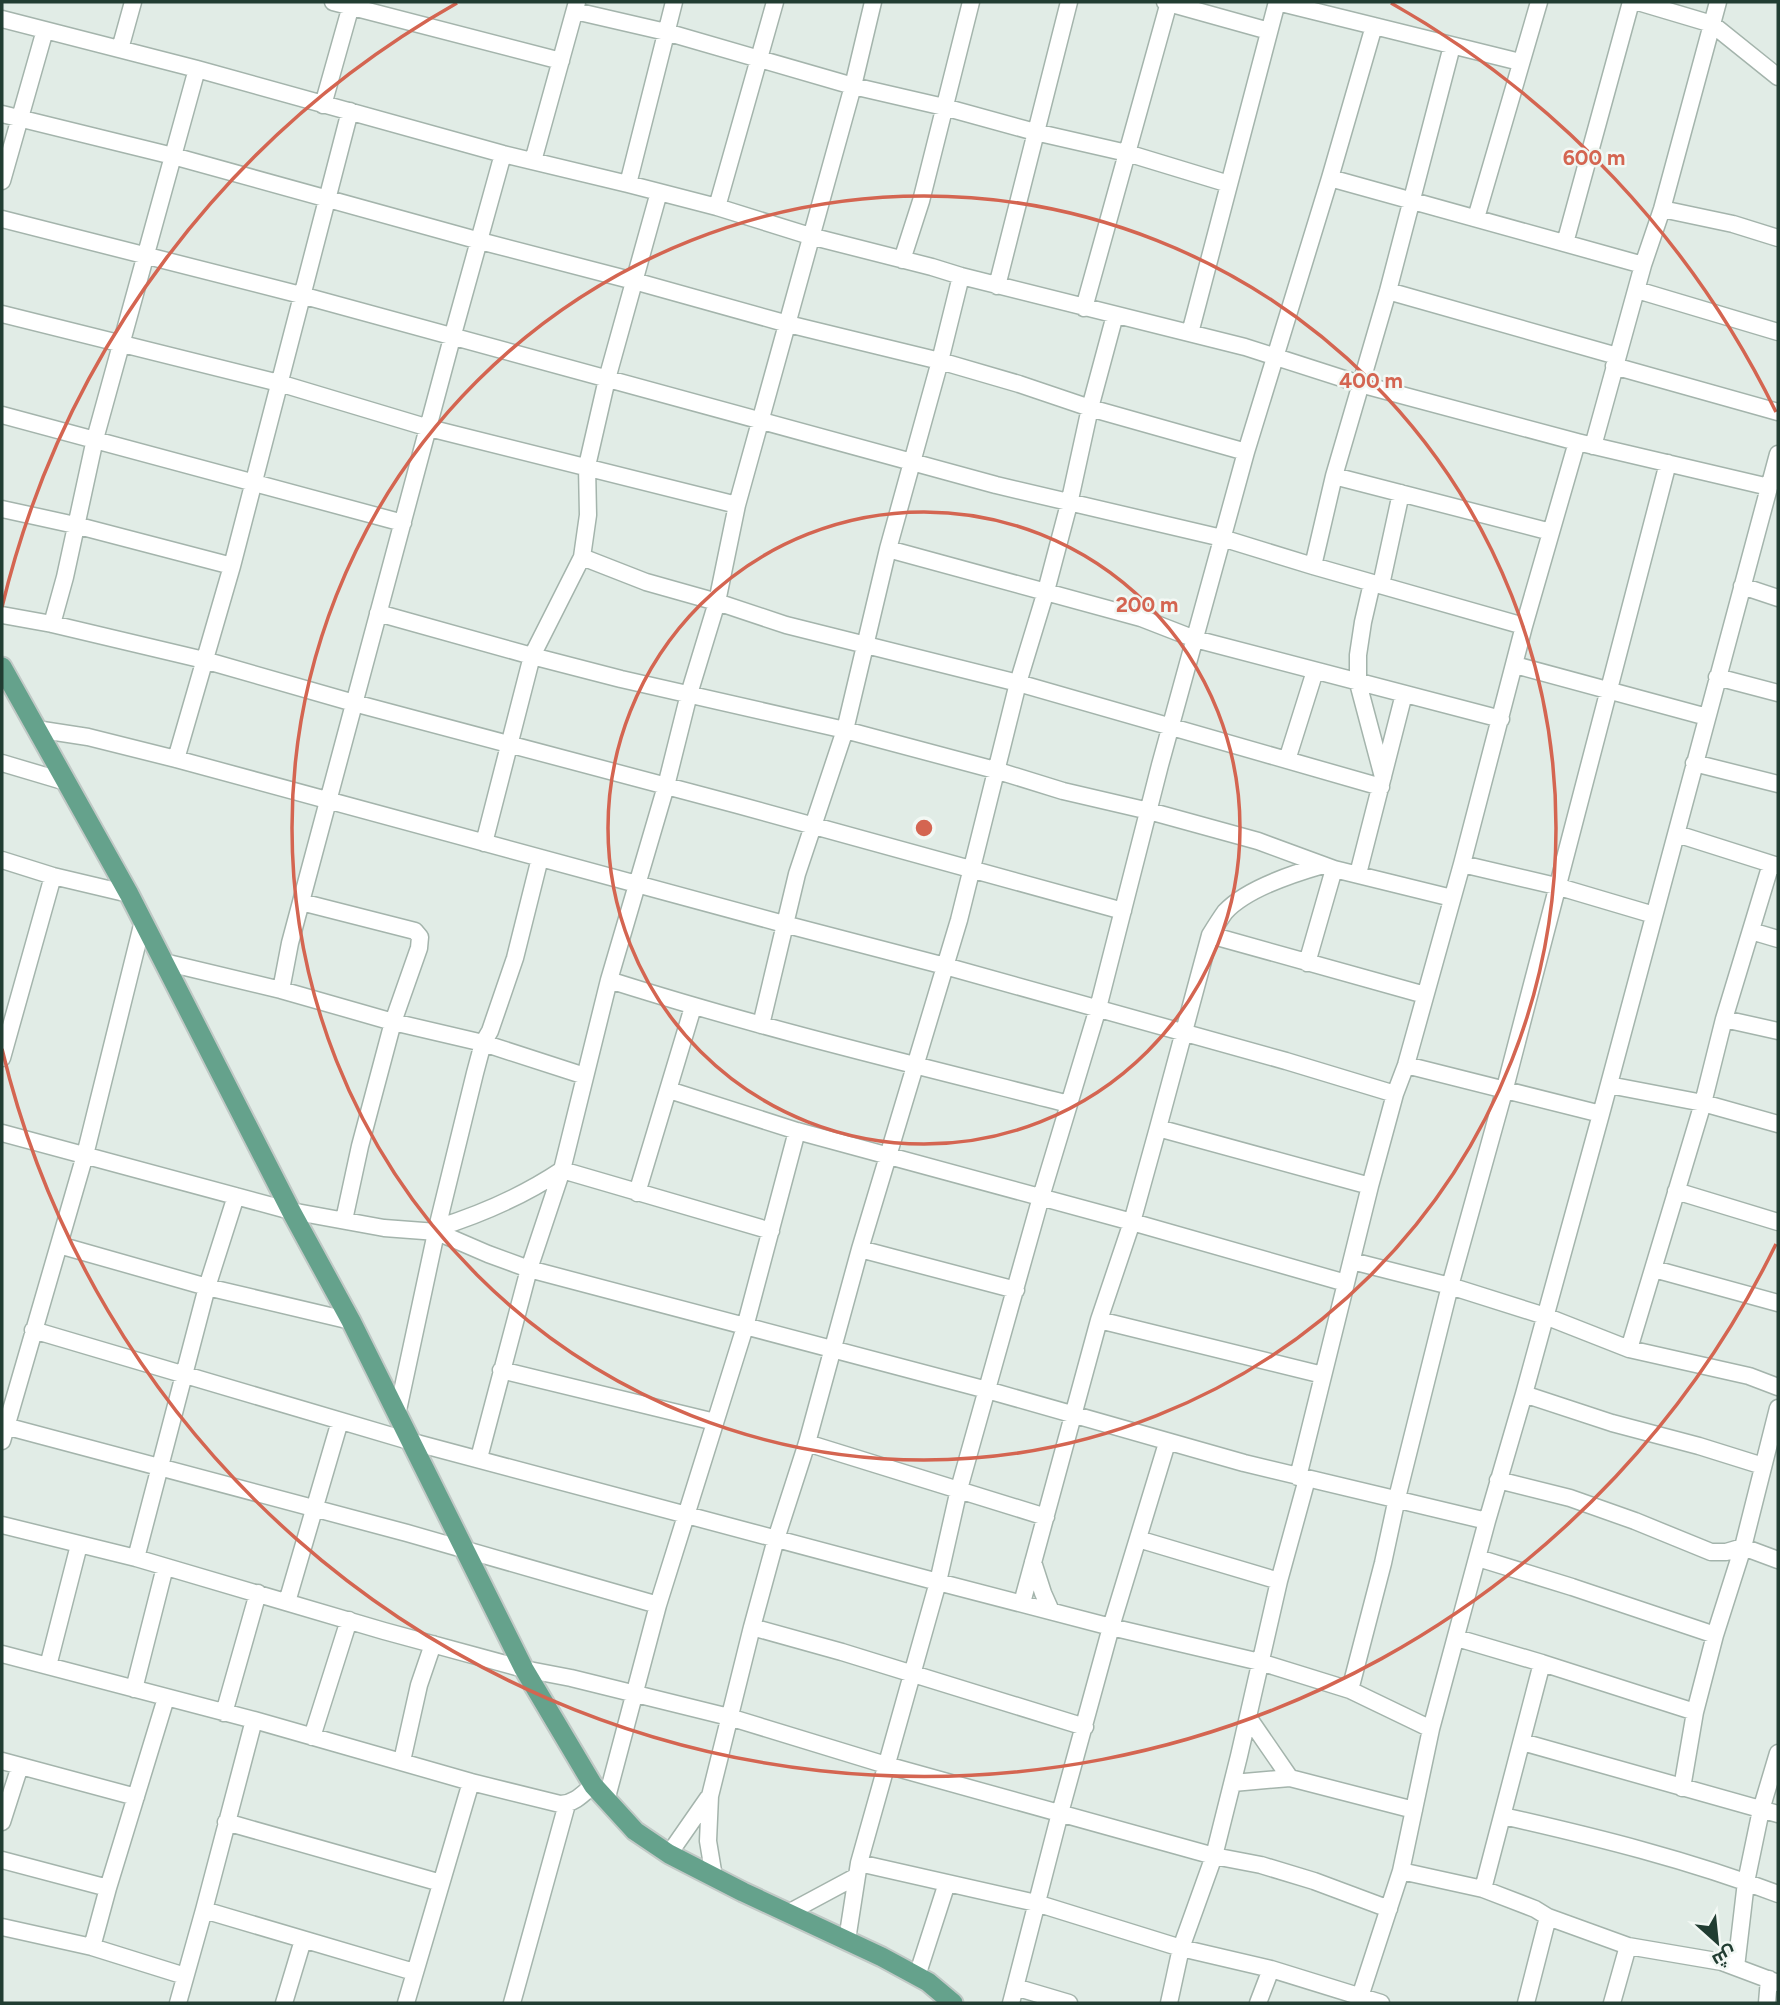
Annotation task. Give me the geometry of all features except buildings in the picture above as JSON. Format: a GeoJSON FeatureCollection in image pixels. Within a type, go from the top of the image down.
{"type":"FeatureCollection","features":[{"type":"Feature","properties":{"kind":"main road"},"geometry":{"type":"LineString","coordinates":[[2,667],[129,894],[291,1211],[351,1321],[524,1669],[593,1785],[635,1831],[669,1854],[883,1957],[928,1982],[953,2003]]}},
{"type":"Feature","properties":{"kind":"street"},"geometry":{"type":"LineString","coordinates":[[120,49],[132,2]]}},
{"type":"Feature","properties":{"kind":"street"},"geometry":{"type":"LineString","coordinates":[[333,2],[351,4],[561,61]]}},
{"type":"Feature","properties":{"kind":"street"},"geometry":{"type":"LineString","coordinates":[[628,184],[674,2]]}},
{"type":"Feature","properties":{"kind":"street"},"geometry":{"type":"LineString","coordinates":[[717,207],[775,2]]}},
{"type":"Feature","properties":{"kind":"street"},"geometry":{"type":"LineString","coordinates":[[479,1458],[529,1269],[562,1170],[635,884],[666,786],[689,694],[717,602],[737,505],[853,86],[873,2]]}},
{"type":"Feature","properties":{"kind":"street"},"geometry":{"type":"LineString","coordinates":[[902,260],[921,201],[971,2]]}},
{"type":"Feature","properties":{"kind":"street"},"geometry":{"type":"LineString","coordinates":[[997,286],[1069,2]]}},
{"type":"Feature","properties":{"kind":"street"},"geometry":{"type":"LineString","coordinates":[[1084,308],[1168,2],[1269,31]]}},
{"type":"Feature","properties":{"kind":"street"},"geometry":{"type":"LineString","coordinates":[[1190,332],[1277,2],[1520,62]]}},
{"type":"Feature","properties":{"kind":"street"},"geometry":{"type":"LineString","coordinates":[[1476,218],[1539,2]]}},
{"type":"Feature","properties":{"kind":"street"},"geometry":{"type":"LineString","coordinates":[[1565,243],[1631,2]]}},
{"type":"Feature","properties":{"kind":"street"},"geometry":{"type":"LineString","coordinates":[[1638,2],[1712,24],[1778,77]]}},
{"type":"Feature","properties":{"kind":"street"},"geometry":{"type":"LineString","coordinates":[[1168,2003],[1181,1948],[1214,1856],[1233,1783],[1303,1478],[1323,1375],[1395,1094],[1406,1065],[1462,864],[1551,532],[1615,361],[1662,209],[1718,2]]}},
{"type":"Feature","properties":{"kind":"street"},"geometry":{"type":"LineString","coordinates":[[323,105],[351,4]]}},
{"type":"Feature","properties":{"kind":"street"},"geometry":{"type":"LineString","coordinates":[[533,161],[576,6],[853,86],[1126,153],[1229,184]]}},
{"type":"Feature","properties":{"kind":"street"},"geometry":{"type":"LineString","coordinates":[[2,19],[197,69],[503,155],[717,207],[810,236],[997,286],[1190,332],[1360,384],[1585,444],[1769,487]]}},
{"type":"Feature","properties":{"kind":"street"},"geometry":{"type":"LineString","coordinates":[[848,1940],[858,1869],[938,1582],[959,1489],[1041,1197],[1098,1008],[1246,452],[1374,26]]}},
{"type":"Feature","properties":{"kind":"street"},"geometry":{"type":"LineString","coordinates":[[2,181],[45,30]]}},
{"type":"Feature","properties":{"kind":"street"},"geometry":{"type":"LineString","coordinates":[[1313,566],[1334,476],[1388,291],[1452,46]]}},
{"type":"Feature","properties":{"kind":"street"},"geometry":{"type":"LineString","coordinates":[[52,624],[95,439],[197,69]]}},
{"type":"Feature","properties":{"kind":"street"},"geometry":{"type":"LineString","coordinates":[[176,759],[232,566],[350,111]]}},
{"type":"Feature","properties":{"kind":"street"},"geometry":{"type":"LineString","coordinates":[[2,114],[173,156],[788,324],[940,361],[1090,408],[1246,452]]}},
{"type":"Feature","properties":{"kind":"street"},"geometry":{"type":"LineString","coordinates":[[281,990],[290,943],[378,612],[503,155]]}},
{"type":"Feature","properties":{"kind":"street"},"geometry":{"type":"LineString","coordinates":[[1330,177],[1643,265]]}},
{"type":"Feature","properties":{"kind":"street"},"geometry":{"type":"LineString","coordinates":[[484,843],[532,656],[582,557],[588,515],[587,466],[607,379],[659,192]]}},
{"type":"Feature","properties":{"kind":"street"},"geometry":{"type":"LineString","coordinates":[[1662,209],[1733,224],[1778,238]]}},
{"type":"Feature","properties":{"kind":"street"},"geometry":{"type":"LineString","coordinates":[[2,219],[301,295],[996,485],[1222,538],[1524,626]]}},
{"type":"Feature","properties":{"kind":"street"},"geometry":{"type":"LineString","coordinates":[[761,1026],[797,874],[845,730],[888,549],[961,276]]}},
{"type":"Feature","properties":{"kind":"street"},"geometry":{"type":"LineString","coordinates":[[1637,290],[1778,332]]}},
{"type":"Feature","properties":{"kind":"street"},"geometry":{"type":"LineString","coordinates":[[1388,291],[1778,412]]}},
{"type":"Feature","properties":{"kind":"street"},"geometry":{"type":"LineString","coordinates":[[2,314],[279,383],[429,428],[737,505]]}},
{"type":"Feature","properties":{"kind":"street"},"geometry":{"type":"LineString","coordinates":[[714,1877],[708,1841],[710,1796],[752,1626],[945,965],[1018,683],[1046,591],[1115,315]]}},
{"type":"Feature","properties":{"kind":"street"},"geometry":{"type":"LineString","coordinates":[[2,415],[403,523]]}},
{"type":"Feature","properties":{"kind":"street"},"geometry":{"type":"LineString","coordinates":[[1359,2000],[1401,1871],[1431,1729],[1609,1085],[1778,454]]}},
{"type":"Feature","properties":{"kind":"street"},"geometry":{"type":"LineString","coordinates":[[1350,1690],[1450,1286],[1668,463]]}},
{"type":"Feature","properties":{"kind":"street"},"geometry":{"type":"LineString","coordinates":[[1334,476],[1551,532]]}},
{"type":"Feature","properties":{"kind":"street"},"geometry":{"type":"LineString","coordinates":[[1382,782],[1358,683],[1360,644],[1401,493]]}},
{"type":"Feature","properties":{"kind":"street"},"geometry":{"type":"LineString","coordinates":[[2,509],[232,566]]}},
{"type":"Feature","properties":{"kind":"street"},"geometry":{"type":"LineString","coordinates":[[1762,512],[1778,516]]}},
{"type":"Feature","properties":{"kind":"street"},"geometry":{"type":"LineString","coordinates":[[888,549],[1141,618],[1195,639],[1501,719]]}},
{"type":"Feature","properties":{"kind":"street"},"geometry":{"type":"LineString","coordinates":[[582,557],[646,582],[786,625],[1018,683],[1287,760],[1382,782]]}},
{"type":"Feature","properties":{"kind":"street"},"geometry":{"type":"LineString","coordinates":[[1742,586],[1778,598]]}},
{"type":"Feature","properties":{"kind":"street"},"geometry":{"type":"LineString","coordinates":[[378,612],[532,656],[845,730],[1245,838],[1328,867],[1452,898]]}},
{"type":"Feature","properties":{"kind":"street"},"geometry":{"type":"LineString","coordinates":[[2,615],[204,660],[354,704],[509,743],[1124,911]]}},
{"type":"Feature","properties":{"kind":"street"},"geometry":{"type":"LineString","coordinates":[[1515,665],[1707,717]]}},
{"type":"Feature","properties":{"kind":"street"},"geometry":{"type":"LineString","coordinates":[[1287,760],[1315,671]]}},
{"type":"Feature","properties":{"kind":"street"},"geometry":{"type":"LineString","coordinates":[[1717,677],[1778,693]]}},
{"type":"Feature","properties":{"kind":"street"},"geometry":{"type":"LineString","coordinates":[[1358,874],[1404,694]]}},
{"type":"Feature","properties":{"kind":"street"},"geometry":{"type":"LineString","coordinates":[[36,729],[88,737],[176,759],[945,965],[1395,1094]]}},
{"type":"Feature","properties":{"kind":"street"},"geometry":{"type":"LineString","coordinates":[[2,763],[66,782]]}},
{"type":"Feature","properties":{"kind":"street"},"geometry":{"type":"LineString","coordinates":[[1694,763],[1778,784]]}},
{"type":"Feature","properties":{"kind":"street"},"geometry":{"type":"LineString","coordinates":[[1629,1349],[1703,1102],[1724,1019],[1774,865],[1677,834]]}},
{"type":"Feature","properties":{"kind":"street"},"geometry":{"type":"LineString","coordinates":[[397,1415],[437,1230],[483,1044],[515,958],[540,858]]}},
{"type":"Feature","properties":{"kind":"street"},"geometry":{"type":"LineString","coordinates":[[2,860],[53,876],[129,894]]}},
{"type":"Feature","properties":{"kind":"street"},"geometry":{"type":"LineString","coordinates":[[1462,864],[1556,886],[1654,915]]}},
{"type":"Feature","properties":{"kind":"street"},"geometry":{"type":"LineString","coordinates":[[1022,1603],[1099,1320],[1132,1222],[1210,934],[1227,910],[1255,891],[1290,875],[1328,867]]}},
{"type":"Feature","properties":{"kind":"street"},"geometry":{"type":"LineString","coordinates":[[1307,963],[1328,867]]}},
{"type":"Feature","properties":{"kind":"street"},"geometry":{"type":"LineString","coordinates":[[2,1058],[53,876]]}},
{"type":"Feature","properties":{"kind":"street"},"geometry":{"type":"LineString","coordinates":[[301,902],[415,931],[420,937],[419,948],[393,1022],[360,1146],[344,1220]]}},
{"type":"Feature","properties":{"kind":"street"},"geometry":{"type":"LineString","coordinates":[[143,921],[85,1156],[4,1434],[161,1469],[407,1532],[658,1605]]}},
{"type":"Feature","properties":{"kind":"street"},"geometry":{"type":"LineString","coordinates":[[1751,930],[1778,939]]}},
{"type":"Feature","properties":{"kind":"street"},"geometry":{"type":"LineString","coordinates":[[1210,934],[1425,995]]}},
{"type":"Feature","properties":{"kind":"street"},"geometry":{"type":"LineString","coordinates":[[164,962],[483,1044],[585,1076]]}},
{"type":"Feature","properties":{"kind":"street"},"geometry":{"type":"LineString","coordinates":[[609,980],[761,1026],[1069,1104]]}},
{"type":"Feature","properties":{"kind":"street"},"geometry":{"type":"LineString","coordinates":[[637,1192],[693,1007]]}},
{"type":"Feature","properties":{"kind":"street"},"geometry":{"type":"LineString","coordinates":[[1724,1019],[1778,1031]]}},
{"type":"Feature","properties":{"kind":"street"},"geometry":{"type":"LineString","coordinates":[[1406,1065],[1601,1114]]}},
{"type":"Feature","properties":{"kind":"street"},"geometry":{"type":"LineString","coordinates":[[1609,1085],[1703,1102],[1778,1124]]}},
{"type":"Feature","properties":{"kind":"street"},"geometry":{"type":"LineString","coordinates":[[669,1090],[797,1131],[1346,1283]]}},
{"type":"Feature","properties":{"kind":"street"},"geometry":{"type":"LineString","coordinates":[[1158,1128],[1370,1186]]}},
{"type":"Feature","properties":{"kind":"street"},"geometry":{"type":"LineString","coordinates":[[606,1801],[658,1605],[745,1327],[797,1131]]}},
{"type":"Feature","properties":{"kind":"street"},"geometry":{"type":"LineString","coordinates":[[2,1133],[291,1211],[384,1228],[437,1230],[488,1254],[529,1269],[987,1390],[1167,1443],[1487,1521]]}},
{"type":"Feature","properties":{"kind":"street"},"geometry":{"type":"LineString","coordinates":[[437,1230],[511,1200],[538,1187],[562,1170]]}},
{"type":"Feature","properties":{"kind":"street"},"geometry":{"type":"LineString","coordinates":[[562,1170],[771,1231]]}},
{"type":"Feature","properties":{"kind":"street"},"geometry":{"type":"LineString","coordinates":[[1676,1191],[1778,1222]]}},
{"type":"Feature","properties":{"kind":"street"},"geometry":{"type":"LineString","coordinates":[[136,1558],[207,1287],[236,1196]]}},
{"type":"Feature","properties":{"kind":"street"},"geometry":{"type":"LineString","coordinates":[[59,1245],[207,1287],[351,1321]]}},
{"type":"Feature","properties":{"kind":"street"},"geometry":{"type":"LineString","coordinates":[[860,1249],[1016,1290]]}},
{"type":"Feature","properties":{"kind":"street"},"geometry":{"type":"LineString","coordinates":[[1352,1261],[1450,1286],[1545,1316],[1629,1349],[1711,1366],[1778,1387]]}},
{"type":"Feature","properties":{"kind":"street"},"geometry":{"type":"LineString","coordinates":[[1654,1269],[1778,1303]]}},
{"type":"Feature","properties":{"kind":"street"},"geometry":{"type":"LineString","coordinates":[[1099,1320],[1323,1375]]}},
{"type":"Feature","properties":{"kind":"street"},"geometry":{"type":"LineString","coordinates":[[33,1330],[409,1440],[938,1582],[1260,1662],[1350,1690],[1431,1729]]}},
{"type":"Feature","properties":{"kind":"street"},"geometry":{"type":"LineString","coordinates":[[501,1370],[715,1422]]}},
{"type":"Feature","properties":{"kind":"street"},"geometry":{"type":"LineString","coordinates":[[1524,1394],[1612,1423],[1763,1466]]}},
{"type":"Feature","properties":{"kind":"street"},"geometry":{"type":"LineString","coordinates":[[1682,1788],[1695,1712],[1715,1635],[1743,1547],[1778,1408]]}},
{"type":"Feature","properties":{"kind":"street"},"geometry":{"type":"LineString","coordinates":[[288,1602],[340,1421]]}},
{"type":"Feature","properties":{"kind":"street"},"geometry":{"type":"LineString","coordinates":[[807,1443],[1046,1517]]}},
{"type":"Feature","properties":{"kind":"street"},"geometry":{"type":"LineString","coordinates":[[1011,2003],[1111,1627],[1167,1443]]}},
{"type":"Feature","properties":{"kind":"street"},"geometry":{"type":"LineString","coordinates":[[1499,1480],[1570,1498],[1711,1552],[1726,1552],[1743,1547],[1778,1560]]}},
{"type":"Feature","properties":{"kind":"street"},"geometry":{"type":"LineString","coordinates":[[2,1525],[136,1558],[524,1669],[729,1717],[886,1765],[1214,1856],[1261,1865],[1389,1909]]}},
{"type":"Feature","properties":{"kind":"street"},"geometry":{"type":"LineString","coordinates":[[1138,1539],[1279,1581]]}},
{"type":"Feature","properties":{"kind":"street"},"geometry":{"type":"LineString","coordinates":[[48,1666],[79,1545]]}},
{"type":"Feature","properties":{"kind":"street"},"geometry":{"type":"LineString","coordinates":[[1478,1558],[1715,1635]]}},
{"type":"Feature","properties":{"kind":"street"},"geometry":{"type":"LineString","coordinates":[[1033,1562],[1051,1611]]}},
{"type":"Feature","properties":{"kind":"street"},"geometry":{"type":"LineString","coordinates":[[134,1689],[165,1567]]}},
{"type":"Feature","properties":{"kind":"street"},"geometry":{"type":"LineString","coordinates":[[224,1713],[258,1593]]}},
{"type":"Feature","properties":{"kind":"street"},"geometry":{"type":"LineString","coordinates":[[312,1737],[349,1620]]}},
{"type":"Feature","properties":{"kind":"street"},"geometry":{"type":"LineString","coordinates":[[752,1626],[1085,1727]]}},
{"type":"Feature","properties":{"kind":"street"},"geometry":{"type":"LineString","coordinates":[[1457,1638],[1695,1712]]}},
{"type":"Feature","properties":{"kind":"street"},"geometry":{"type":"LineString","coordinates":[[402,1761],[422,1674],[433,1644]]}},
{"type":"Feature","properties":{"kind":"street"},"geometry":{"type":"LineString","coordinates":[[2,1654],[254,1720],[471,1782],[567,1804],[593,1785]]}},
{"type":"Feature","properties":{"kind":"street"},"geometry":{"type":"LineString","coordinates":[[1483,1889],[1542,1663]]}},
{"type":"Feature","properties":{"kind":"street"},"geometry":{"type":"LineString","coordinates":[[92,1947],[166,1698]]}},
{"type":"Feature","properties":{"kind":"street"},"geometry":{"type":"LineString","coordinates":[[1248,1717],[1290,1778]]}},
{"type":"Feature","properties":{"kind":"street"},"geometry":{"type":"LineString","coordinates":[[178,2003],[254,1720]]}},
{"type":"Feature","properties":{"kind":"street"},"geometry":{"type":"LineString","coordinates":[[1522,1742],[1778,1814]]}},
{"type":"Feature","properties":{"kind":"street"},"geometry":{"type":"LineString","coordinates":[[1737,1966],[1746,1882],[1760,1810],[1778,1752]]}},
{"type":"Feature","properties":{"kind":"street"},"geometry":{"type":"LineString","coordinates":[[2,1761],[136,1797]]}},
{"type":"Feature","properties":{"kind":"street"},"geometry":{"type":"LineString","coordinates":[[2,1822],[20,1766]]}},
{"type":"Feature","properties":{"kind":"street"},"geometry":{"type":"LineString","coordinates":[[1233,1783],[1290,1778],[1415,1810]]}},
{"type":"Feature","properties":{"kind":"street"},"geometry":{"type":"LineString","coordinates":[[406,2003],[471,1782]]}},
{"type":"Feature","properties":{"kind":"street"},"geometry":{"type":"LineString","coordinates":[[669,1854],[710,1796]]}},
{"type":"Feature","properties":{"kind":"street"},"geometry":{"type":"LineString","coordinates":[[512,2003],[567,1804]]}},
{"type":"Feature","properties":{"kind":"street"},"geometry":{"type":"LineString","coordinates":[[1503,1815],[1600,1838],[1778,1894]]}},
{"type":"Feature","properties":{"kind":"street"},"geometry":{"type":"LineString","coordinates":[[226,1822],[441,1883]]}},
{"type":"Feature","properties":{"kind":"street"},"geometry":{"type":"LineString","coordinates":[[2,1860],[108,1888]]}},
{"type":"Feature","properties":{"kind":"street"},"geometry":{"type":"LineString","coordinates":[[788,1913],[858,1869],[947,1883],[1036,1903],[1181,1948],[1271,1969],[1359,2000],[1381,2003]]}},
{"type":"Feature","properties":{"kind":"street"},"geometry":{"type":"LineString","coordinates":[[1401,1871],[1483,1889],[1535,1909],[1548,1917],[1629,1946],[1737,1966],[1774,1981],[1766,2003]]}},
{"type":"Feature","properties":{"kind":"street"},"geometry":{"type":"LineString","coordinates":[[917,1976],[947,1883]]}},
{"type":"Feature","properties":{"kind":"street"},"geometry":{"type":"LineString","coordinates":[[204,1910],[414,1972]]}},
{"type":"Feature","properties":{"kind":"street"},"geometry":{"type":"LineString","coordinates":[[1526,2003],[1548,1917]]}},
{"type":"Feature","properties":{"kind":"street"},"geometry":{"type":"LineString","coordinates":[[2,1927],[92,1947],[185,1976]]}},
{"type":"Feature","properties":{"kind":"street"},"geometry":{"type":"LineString","coordinates":[[285,2003],[303,1940]]}},
{"type":"Feature","properties":{"kind":"street"},"geometry":{"type":"LineString","coordinates":[[1612,2003],[1629,1946]]}},
{"type":"Feature","properties":{"kind":"street"},"geometry":{"type":"LineString","coordinates":[[1258,2003],[1271,1969]]}},
{"type":"Feature","properties":{"kind":"street"},"geometry":{"type":"LineString","coordinates":[[1015,1987],[1069,2003]]}}]}
